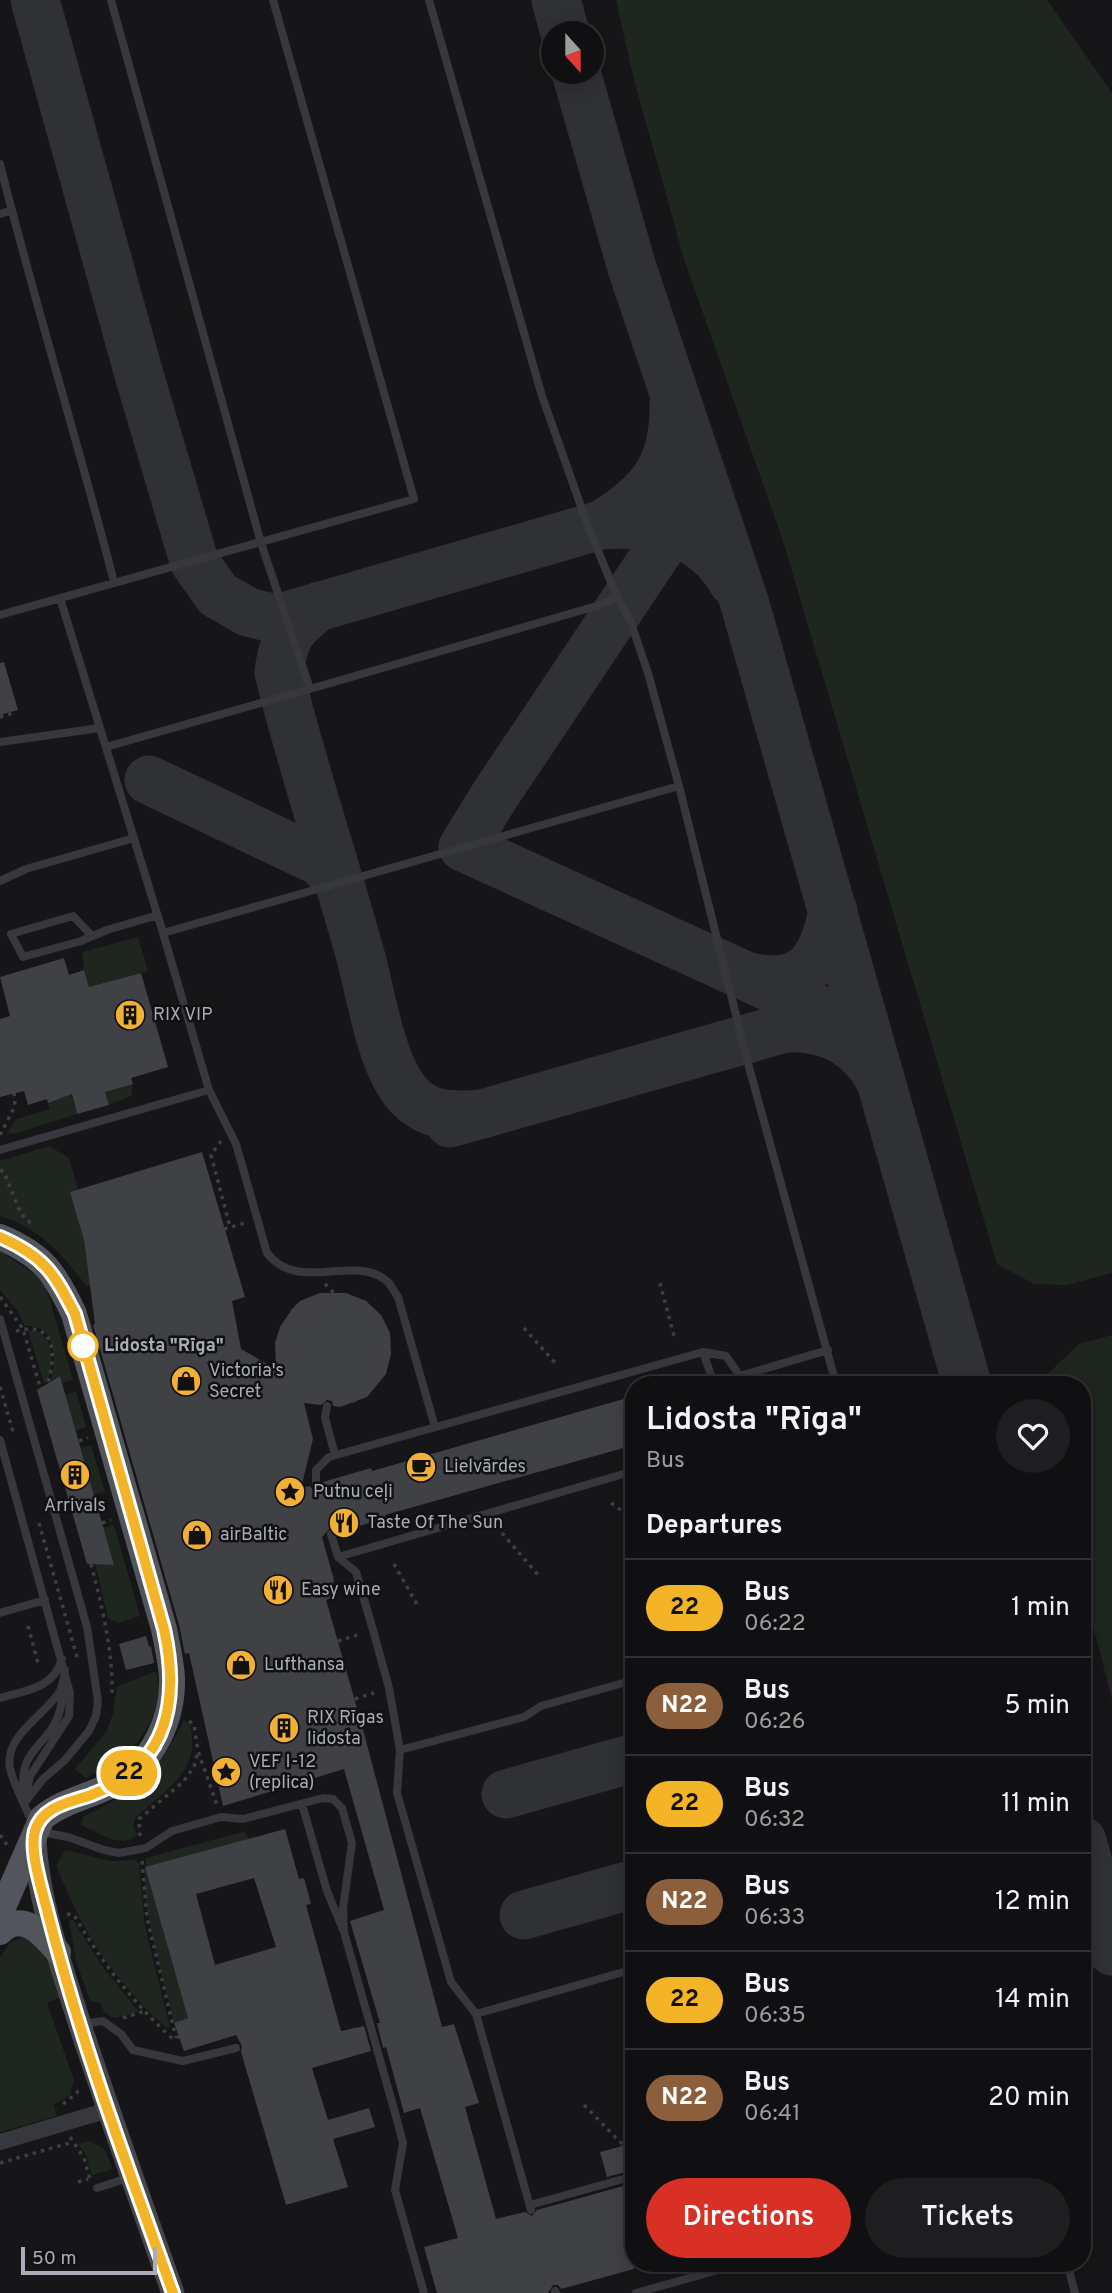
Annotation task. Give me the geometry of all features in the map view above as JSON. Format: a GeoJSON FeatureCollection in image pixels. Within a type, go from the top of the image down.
{"type":"FeatureCollection","features":[{"type":"Feature","properties":{"kind":"main road"},"geometry":{"type":"LineString","coordinates":[[0,1237],[41,1261],[57,1278],[75,1314],[164,1629],[172,1679],[170,1703],[162,1730],[150,1754],[118,1782],[56,1807],[42,1818],[0,1914]]}},
{"type":"Feature","properties":{"kind":"main road"},"geometry":{"type":"LineString","coordinates":[[0,1933],[6,1927],[17,1923],[31,1925],[43,1933],[58,1952]]}},
{"type":"Feature","properties":{"kind":"street"},"geometry":{"type":"LineString","coordinates":[[35,1831],[35,1860],[58,1952],[108,2110],[173,2293]]}},
{"type":"Feature","properties":{"kind":"street"},"geometry":{"type":"LineString","coordinates":[[0,2142],[108,2110]]}},
{"type":"Feature","properties":{"kind":"lane"},"geometry":{"type":"LineString","coordinates":[[111,0],[261,543],[310,689]]}},
{"type":"Feature","properties":{"kind":"lane"},"geometry":{"type":"LineString","coordinates":[[0,615],[414,499],[273,0]]}},
{"type":"Feature","properties":{"kind":"lane"},"geometry":{"type":"LineString","coordinates":[[429,0],[542,396],[589,528],[637,641],[679,786],[749,1067],[834,1376]]}},
{"type":"Feature","properties":{"kind":"lane"},"geometry":{"type":"LineString","coordinates":[[0,164],[30,285],[65,399],[114,582]]}},
{"type":"Feature","properties":{"kind":"lane"},"geometry":{"type":"LineString","coordinates":[[0,214],[12,210]]}},
{"type":"Feature","properties":{"kind":"lane"},"geometry":{"type":"LineString","coordinates":[[106,747],[600,605],[617,597]]}},
{"type":"Feature","properties":{"kind":"lane"},"geometry":{"type":"LineString","coordinates":[[60,598],[209,1090],[236,1144],[263,1243],[274,1262],[294,1272],[373,1273],[388,1283],[398,1297],[435,1427]]}},
{"type":"Feature","properties":{"kind":"lane"},"geometry":{"type":"LineString","coordinates":[[0,742],[100,728]]}},
{"type":"Feature","properties":{"kind":"lane"},"geometry":{"type":"LineString","coordinates":[[163,933],[679,786]]}},
{"type":"Feature","properties":{"kind":"lane"},"geometry":{"type":"LineString","coordinates":[[0,881],[26,869],[134,838]]}},
{"type":"Feature","properties":{"kind":"lane"},"geometry":{"type":"LineString","coordinates":[[92,936],[73,916],[11,934],[23,957],[81,942],[158,915]]}},
{"type":"Feature","properties":{"kind":"lane"},"geometry":{"type":"LineString","coordinates":[[0,1150],[209,1090]]}},
{"type":"Feature","properties":{"kind":"lane"},"geometry":{"type":"LineString","coordinates":[[0,1319],[87,1627],[98,1701],[96,1716],[89,1731],[25,1802]]}},
{"type":"Feature","properties":{"kind":"lane"},"geometry":{"type":"LineString","coordinates":[[753,1376],[828,1350]]}},
{"type":"Feature","properties":{"kind":"lane"},"geometry":{"type":"LineString","coordinates":[[704,1352],[712,1376]]}},
{"type":"Feature","properties":{"kind":"lane"},"geometry":{"type":"LineString","coordinates":[[316,1484],[316,1470],[321,1462],[335,1455],[704,1352],[726,1356],[738,1376]]}},
{"type":"Feature","properties":{"kind":"lane"},"geometry":{"type":"LineString","coordinates":[[327,1406],[325,1418],[335,1455]]}},
{"type":"Feature","properties":{"kind":"lane"},"geometry":{"type":"LineString","coordinates":[[0,1440],[70,1693],[69,1716],[30,1776],[25,1802]]}},
{"type":"Feature","properties":{"kind":"lane"},"geometry":{"type":"LineString","coordinates":[[338,1557],[625,1474]]}},
{"type":"Feature","properties":{"kind":"lane"},"geometry":{"type":"LineString","coordinates":[[331,1534],[338,1557],[356,1572],[389,1688],[400,1750],[397,1793],[451,1982],[476,2014],[530,2208],[625,2179]]}},
{"type":"Feature","properties":{"kind":"lane"},"geometry":{"type":"LineString","coordinates":[[0,1613],[46,1600]]}},
{"type":"Feature","properties":{"kind":"lane"},"geometry":{"type":"LineString","coordinates":[[0,1698],[40,1686],[55,1677],[62,1659]]}},
{"type":"Feature","properties":{"kind":"lane"},"geometry":{"type":"LineString","coordinates":[[65,1670],[61,1690],[15,1743],[10,1754],[10,1767],[35,1831],[68,1837],[119,1853],[146,1848],[172,1831],[221,1817],[243,1819],[323,1798],[333,1799],[342,1808],[352,1843],[343,1908],[344,1932]]}},
{"type":"Feature","properties":{"kind":"lane"},"geometry":{"type":"LineString","coordinates":[[400,1750],[524,1717],[541,1706],[625,1682]]}},
{"type":"Feature","properties":{"kind":"lane"},"geometry":{"type":"LineString","coordinates":[[303,1804],[327,1891],[344,1932],[403,2143],[395,2190],[424,2293]]}},
{"type":"Feature","properties":{"kind":"lane"},"geometry":{"type":"LineString","coordinates":[[476,2014],[625,1972]]}},
{"type":"Feature","properties":{"kind":"lane"},"geometry":{"type":"LineString","coordinates":[[80,2024],[103,2021],[121,2034],[133,2050],[183,2061],[236,2048]]}},
{"type":"Feature","properties":{"kind":"lane"},"geometry":{"type":"LineString","coordinates":[[97,2188],[131,2177]]}},
{"type":"Feature","properties":{"kind":"lane"},"geometry":{"type":"LineString","coordinates":[[636,2293],[711,2272]]}},
{"type":"Feature","properties":{"kind":"lane"},"geometry":{"type":"LineString","coordinates":[[1069,2272],[1075,2293]]}},
{"type":"Feature","properties":{"kind":"path"},"geometry":{"type":"LineString","coordinates":[[0,717],[16,712]]}},
{"type":"Feature","properties":{"kind":"path"},"geometry":{"type":"LineString","coordinates":[[0,1135],[15,1106],[14,1093]]}},
{"type":"Feature","properties":{"kind":"path"},"geometry":{"type":"LineString","coordinates":[[229,1129],[211,1155],[230,1227]]}},
{"type":"Feature","properties":{"kind":"path"},"geometry":{"type":"LineString","coordinates":[[0,1163],[21,1214],[32,1228]]}},
{"type":"Feature","properties":{"kind":"path"},"geometry":{"type":"LineString","coordinates":[[660,1283],[674,1336]]}},
{"type":"Feature","properties":{"kind":"path"},"geometry":{"type":"LineString","coordinates":[[327,1293],[329,1313]]}},
{"type":"Feature","properties":{"kind":"path"},"geometry":{"type":"LineString","coordinates":[[0,1297],[23,1329],[40,1387]]}},
{"type":"Feature","properties":{"kind":"path"},"geometry":{"type":"LineString","coordinates":[[356,1318],[366,1301]]}},
{"type":"Feature","properties":{"kind":"path"},"geometry":{"type":"LineString","coordinates":[[299,1360],[301,1335],[307,1325],[317,1317],[342,1312],[364,1324],[374,1346],[373,1359],[368,1371],[348,1386],[355,1403]]}},
{"type":"Feature","properties":{"kind":"path"},"geometry":{"type":"LineString","coordinates":[[524,1328],[558,1367]]}},
{"type":"Feature","properties":{"kind":"path"},"geometry":{"type":"LineString","coordinates":[[23,1329],[42,1331],[52,1352],[52,1371],[43,1396]]}},
{"type":"Feature","properties":{"kind":"path"},"geometry":{"type":"LineString","coordinates":[[216,1331],[232,1387]]}},
{"type":"Feature","properties":{"kind":"path"},"geometry":{"type":"LineString","coordinates":[[154,1367],[171,1362],[175,1377],[159,1382]]}},
{"type":"Feature","properties":{"kind":"path"},"geometry":{"type":"LineString","coordinates":[[368,1371],[382,1381]]}},
{"type":"Feature","properties":{"kind":"path"},"geometry":{"type":"LineString","coordinates":[[0,1417],[8,1415]]}},
{"type":"Feature","properties":{"kind":"path"},"geometry":{"type":"LineString","coordinates":[[68,1450],[66,1444],[89,1437]]}},
{"type":"Feature","properties":{"kind":"path"},"geometry":{"type":"LineString","coordinates":[[153,1503],[167,1499]]}},
{"type":"Feature","properties":{"kind":"path"},"geometry":{"type":"LineString","coordinates":[[611,1503],[625,1513]]}},
{"type":"Feature","properties":{"kind":"path"},"geometry":{"type":"LineString","coordinates":[[102,1522],[113,1520]]}},
{"type":"Feature","properties":{"kind":"path"},"geometry":{"type":"LineString","coordinates":[[502,1533],[539,1576]]}},
{"type":"Feature","properties":{"kind":"path"},"geometry":{"type":"LineString","coordinates":[[394,1564],[419,1608]]}},
{"type":"Feature","properties":{"kind":"path"},"geometry":{"type":"LineString","coordinates":[[28,1626],[38,1663]]}},
{"type":"Feature","properties":{"kind":"path"},"geometry":{"type":"LineString","coordinates":[[338,1641],[357,1635]]}},
{"type":"Feature","properties":{"kind":"path"},"geometry":{"type":"LineString","coordinates":[[209,1667],[218,1665]]}},
{"type":"Feature","properties":{"kind":"path"},"geometry":{"type":"LineString","coordinates":[[355,1699],[374,1693]]}},
{"type":"Feature","properties":{"kind":"path"},"geometry":{"type":"LineString","coordinates":[[187,1720],[194,1725],[198,1751],[221,1817]]}},
{"type":"Feature","properties":{"kind":"path"},"geometry":{"type":"LineString","coordinates":[[65,1925],[62,1913],[74,1915],[101,1959],[158,2025],[172,2038],[178,2037],[147,1918],[142,1861],[135,1842],[140,1839],[139,1819],[183,1782],[194,1767],[198,1751]]}},
{"type":"Feature","properties":{"kind":"path"},"geometry":{"type":"LineString","coordinates":[[79,2082],[77,2093],[61,2105],[65,2123],[84,2158],[90,2179]]}},
{"type":"Feature","properties":{"kind":"path"},"geometry":{"type":"LineString","coordinates":[[584,2105],[623,2145],[625,2152]]}},
{"type":"Feature","properties":{"kind":"path"},"geometry":{"type":"LineString","coordinates":[[0,2163],[73,2142]]}},
{"type":"Feature","properties":{"kind":"shaded area"},"geometry":{"type":"Polygon","coordinates":[[[616,0],[1047,0],[1112,93],[1112,1273],[1067,1285],[1034,1284],[997,1264],[783,541],[684,259],[634,80],[616,0]]]}},
{"type":"Feature","properties":{"kind":"shaded area"},"geometry":{"type":"Polygon","coordinates":[[[138,937],[148,971],[89,987],[82,952],[138,937]]]}},
{"type":"Feature","properties":{"kind":"shaded area"},"geometry":{"type":"Polygon","coordinates":[[[133,1084],[131,1096],[109,1105],[105,1092],[133,1084]]]}},
{"type":"Feature","properties":{"kind":"shaded area"},"geometry":{"type":"Polygon","coordinates":[[[71,1094],[77,1114],[14,1134],[7,1133],[16,1119],[50,1109],[48,1103],[71,1094]]]}},
{"type":"Feature","properties":{"kind":"shaded area"},"geometry":{"type":"Polygon","coordinates":[[[49,1146],[69,1158],[78,1189],[71,1192],[84,1240],[90,1286],[86,1286],[59,1253],[38,1235],[0,1216],[0,1161],[49,1146]]]}},
{"type":"Feature","properties":{"kind":"shaded area"},"geometry":{"type":"Polygon","coordinates":[[[0,1251],[37,1276],[47,1290],[73,1380],[62,1383],[60,1376],[51,1381],[52,1344],[43,1331],[25,1326],[19,1313],[0,1290],[0,1251]]]}},
{"type":"Feature","properties":{"kind":"shaded area"},"geometry":{"type":"Polygon","coordinates":[[[34,1330],[45,1338],[51,1352],[49,1374],[44,1383],[28,1331],[34,1330]]]}},
{"type":"Feature","properties":{"kind":"shaded area"},"geometry":{"type":"Polygon","coordinates":[[[1112,1335],[1112,1699],[1091,1618],[1091,1376],[1045,1376],[1079,1344],[1112,1335]]]}},
{"type":"Feature","properties":{"kind":"shaded area"},"geometry":{"type":"Polygon","coordinates":[[[76,1391],[86,1427],[76,1431],[65,1395],[76,1391]]]}},
{"type":"Feature","properties":{"kind":"shaded area"},"geometry":{"type":"Polygon","coordinates":[[[91,1445],[105,1492],[94,1494],[81,1448],[91,1445]]]}},
{"type":"Feature","properties":{"kind":"shaded area"},"geometry":{"type":"Polygon","coordinates":[[[114,1525],[140,1616],[118,1623],[108,1618],[95,1564],[114,1565],[103,1528],[114,1525]]]}},
{"type":"Feature","properties":{"kind":"shaded area"},"geometry":{"type":"Polygon","coordinates":[[[156,1671],[158,1690],[155,1710],[142,1737],[119,1760],[86,1778],[75,1769],[106,1732],[113,1714],[117,1687],[156,1671]]]}},
{"type":"Feature","properties":{"kind":"shaded area"},"geometry":{"type":"Polygon","coordinates":[[[184,1720],[190,1725],[191,1755],[179,1778],[136,1817],[133,1825],[137,1835],[124,1841],[117,1840],[81,1825],[83,1817],[119,1798],[144,1780],[164,1756],[184,1720]]]}},
{"type":"Feature","properties":{"kind":"shaded area"},"geometry":{"type":"Polygon","coordinates":[[[246,1831],[248,1839],[145,1867],[146,1858],[246,1831]]]}},
{"type":"Feature","properties":{"kind":"shaded area"},"geometry":{"type":"Polygon","coordinates":[[[65,1850],[110,1861],[135,1860],[139,1863],[145,1926],[170,2027],[166,2028],[132,1993],[108,1964],[88,1933],[56,1866],[65,1850]]]}},
{"type":"Feature","properties":{"kind":"shaded area"},"geometry":{"type":"Polygon","coordinates":[[[145,1868],[188,2018],[174,2023],[149,1919],[145,1868]]]}},
{"type":"Feature","properties":{"kind":"shaded area"},"geometry":{"type":"Polygon","coordinates":[[[69,1920],[73,1920],[103,1967],[139,2012],[114,2018],[104,2012],[101,2003],[90,2001],[76,1961],[69,1920]]]}},
{"type":"Feature","properties":{"kind":"shaded area"},"geometry":{"type":"Polygon","coordinates":[[[23,1937],[44,1955],[51,1971],[59,1998],[47,2003],[74,2080],[70,2095],[54,2105],[57,2116],[0,2132],[0,1957],[11,1942],[23,1937]]]}},
{"type":"Feature","properties":{"kind":"shaded area"},"geometry":{"type":"Polygon","coordinates":[[[90,2141],[104,2149],[113,2169],[92,2175],[86,2155],[78,2144],[90,2141]]]}},
{"type":"Feature","properties":{"kind":"building"},"geometry":{"type":"Polygon","coordinates":[[[4,662],[18,710],[0,715],[0,663],[4,662]]]}},
{"type":"Feature","properties":{"kind":"building"},"geometry":{"type":"Polygon","coordinates":[[[64,958],[69,975],[84,970],[89,987],[141,973],[168,1067],[131,1078],[133,1084],[105,1092],[109,1105],[77,1114],[72,1094],[48,1103],[47,1099],[28,1105],[24,1091],[0,1097],[0,1019],[10,1016],[0,977],[64,958]]]}},
{"type":"Feature","properties":{"kind":"building","name":"RIX Rīgas lidosta"},"geometry":{"type":"Polygon","coordinates":[[[202,1152],[245,1297],[232,1301],[241,1349],[276,1369],[275,1343],[280,1327],[300,1301],[320,1293],[346,1293],[366,1301],[381,1315],[390,1333],[391,1354],[386,1374],[367,1397],[340,1407],[333,1406],[332,1401],[327,1400],[321,1405],[304,1403],[313,1439],[301,1488],[310,1486],[313,1490],[319,1490],[323,1482],[371,1468],[372,1471],[625,1399],[625,1448],[385,1515],[386,1518],[345,1530],[337,1532],[330,1528],[322,1537],[334,1580],[331,1598],[326,1600],[442,2027],[454,2024],[479,2103],[465,2107],[496,2219],[525,2212],[532,2216],[537,2210],[625,2186],[625,2271],[561,2289],[558,2285],[553,2285],[548,2293],[437,2293],[424,2247],[458,2238],[420,2108],[404,2113],[386,2047],[383,2048],[377,2023],[380,2023],[350,1921],[384,1910],[344,1769],[223,1806],[189,1653],[185,1654],[93,1325],[84,1240],[70,1192],[202,1152]]]}},
{"type":"Feature","properties":{"kind":"building","name":"Arrivals"},"geometry":{"type":"Polygon","coordinates":[[[60,1376],[114,1565],[87,1564],[37,1390],[60,1376]]]}},
{"type":"Feature","properties":{"kind":"building"},"geometry":{"type":"Polygon","coordinates":[[[146,1636],[154,1663],[126,1670],[119,1644],[146,1636]]]}},
{"type":"Feature","properties":{"kind":"building"},"geometry":{"type":"Polygon","coordinates":[[[285,1829],[299,1879],[304,1878],[311,1904],[306,1905],[341,2031],[364,2026],[371,2051],[312,2068],[328,2120],[369,2108],[375,2127],[333,2139],[348,2187],[286,2205],[241,2052],[242,2046],[236,2035],[184,2051],[174,2023],[188,2018],[145,1867],[285,1829]],[[254,1878],[196,1894],[215,1965],[276,1947],[254,1878]]]}},
{"type":"Feature","properties":{"kind":"building"},"geometry":{"type":"Polygon","coordinates":[[[625,2145],[625,2172],[607,2177],[600,2152],[625,2145]]]}},
{"type":"Feature","properties":{"kind":"taxiway"},"geometry":{"type":"LineString","coordinates":[[35,0],[194,561],[218,595],[248,612],[276,619],[601,525],[621,524],[659,528],[693,541],[708,551],[733,582]]}},
{"type":"Feature","properties":{"kind":"taxiway"},"geometry":{"type":"LineString","coordinates":[[556,0],[562,21]]}},
{"type":"Feature","properties":{"kind":"taxiway"},"geometry":{"type":"LineString","coordinates":[[579,84],[632,268],[744,601],[965,1376]]}},
{"type":"Feature","properties":{"kind":"taxiway"},"geometry":{"type":"LineString","coordinates":[[601,525],[635,501],[658,475],[670,443],[674,402]]}},
{"type":"Feature","properties":{"kind":"taxiway"},"geometry":{"type":"LineString","coordinates":[[685,503],[679,520],[463,847],[748,977]]}},
{"type":"Feature","properties":{"kind":"taxiway"},"geometry":{"type":"LineString","coordinates":[[319,606],[290,633],[283,649],[279,672],[360,954],[377,1026],[396,1078],[413,1100],[431,1111],[440,1113],[483,1114]]}},
{"type":"Feature","properties":{"kind":"taxiway"},"geometry":{"type":"LineString","coordinates":[[149,780],[321,862],[340,883]]}},
{"type":"Feature","properties":{"kind":"taxiway"},"geometry":{"type":"LineString","coordinates":[[815,1008],[748,977],[784,979],[808,968],[823,945],[833,911]]}},
{"type":"Feature","properties":{"kind":"taxiway"},"geometry":{"type":"LineString","coordinates":[[450,1123],[785,1028],[814,1030],[840,1039],[862,1055],[879,1078]]}},
{"type":"Feature","properties":{"kind":"taxiway"},"geometry":{"type":"LineString","coordinates":[[506,1794],[625,1761]]}},
{"type":"Feature","properties":{"kind":"taxiway"},"geometry":{"type":"LineString","coordinates":[[1091,1874],[1112,1951]]}},
{"type":"Feature","properties":{"kind":"taxiway"},"geometry":{"type":"LineString","coordinates":[[524,1915],[625,1887]]}},
{"type":"Feature","properties":{"kind":"bus line","name":"22"},"geometry":{"type":"LineString","coordinates":[[0,1237],[41,1261],[57,1278],[75,1314],[170,1657],[170,1703],[162,1730],[150,1754],[118,1782],[68,1801],[42,1818],[35,1831],[35,1860],[72,2000],[173,2293]]}},
{"type":"Feature","properties":{"kind":"place","name":"RIX VIP"},"geometry":{"type":"Point","coordinates":[130,1015]}},
{"type":"Feature","properties":{"kind":"place","name":"Lidosta \"Rīga\""},"geometry":{"type":"Point","coordinates":[83,1346]}},
{"type":"Feature","properties":{"kind":"place","name":"Victoria's Secret"},"geometry":{"type":"Point","coordinates":[186,1381]}},
{"type":"Feature","properties":{"kind":"place","name":"Lielvārdes"},"geometry":{"type":"Point","coordinates":[421,1467]}},
{"type":"Feature","properties":{"kind":"place","name":"Arrivals"},"geometry":{"type":"Point","coordinates":[75,1475]}},
{"type":"Feature","properties":{"kind":"place","name":"Putnu ceļi"},"geometry":{"type":"Point","coordinates":[290,1492]}},
{"type":"Feature","properties":{"kind":"place","name":"Taste Of The Sun"},"geometry":{"type":"Point","coordinates":[344,1523]}},
{"type":"Feature","properties":{"kind":"place","name":"airBaltic"},"geometry":{"type":"Point","coordinates":[197,1535]}},
{"type":"Feature","properties":{"kind":"place","name":"Easy wine"},"geometry":{"type":"Point","coordinates":[278,1590]}},
{"type":"Feature","properties":{"kind":"place","name":"Lufthansa"},"geometry":{"type":"Point","coordinates":[241,1665]}},
{"type":"Feature","properties":{"kind":"place","name":"RIX Rīgas lidosta"},"geometry":{"type":"Point","coordinates":[284,1728]}},
{"type":"Feature","properties":{"kind":"place","name":"VEF I-12 (replica)"},"geometry":{"type":"Point","coordinates":[226,1772]}}]}
